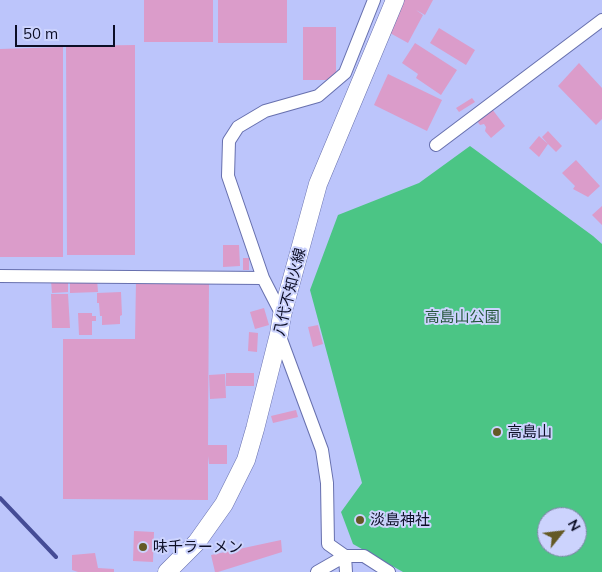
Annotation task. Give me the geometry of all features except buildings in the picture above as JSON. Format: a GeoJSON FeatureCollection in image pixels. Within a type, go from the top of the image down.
{"type":"FeatureCollection","features":[{"type":"Feature","properties":{"kind":"main road","name":"八代不知火線"},"geometry":{"type":"LineString","coordinates":[[167,572],[197,542],[224,504],[246,460],[279,334],[282,315],[318,184],[395,0]]}},
{"type":"Feature","properties":{"kind":"street"},"geometry":{"type":"LineString","coordinates":[[282,315],[263,278],[228,176],[229,141],[238,127],[265,111],[318,96],[345,73],[374,0]]}},
{"type":"Feature","properties":{"kind":"street"},"geometry":{"type":"LineString","coordinates":[[436,145],[602,20]]}},
{"type":"Feature","properties":{"kind":"street"},"geometry":{"type":"LineString","coordinates":[[0,276],[263,278]]}},
{"type":"Feature","properties":{"kind":"street"},"geometry":{"type":"LineString","coordinates":[[279,334],[322,450],[327,483],[328,544],[345,556]]}},
{"type":"Feature","properties":{"kind":"street"},"geometry":{"type":"LineString","coordinates":[[345,556],[346,572]]}},
{"type":"Feature","properties":{"kind":"street"},"geometry":{"type":"LineString","coordinates":[[317,572],[345,556],[364,556],[388,572]]}},
{"type":"Feature","properties":{"kind":"green space","name":"高島山公園"},"geometry":{"type":"Polygon","coordinates":[[[470,146],[602,244],[602,572],[403,572],[353,544],[341,512],[362,483],[310,290],[338,215],[419,183],[470,146]]]}},
{"type":"Feature","properties":{"kind":"waterway"},"geometry":{"type":"LineString","coordinates":[[0,498],[56,557]]}},
{"type":"Feature","properties":{"kind":"place","name":"高島山"},"geometry":{"type":"Point","coordinates":[497,432]}},
{"type":"Feature","properties":{"kind":"place","name":"淡島神社"},"geometry":{"type":"Point","coordinates":[360,520]}},
{"type":"Feature","properties":{"kind":"place","name":"味千ラーメン"},"geometry":{"type":"Point","coordinates":[143,547]}}]}
